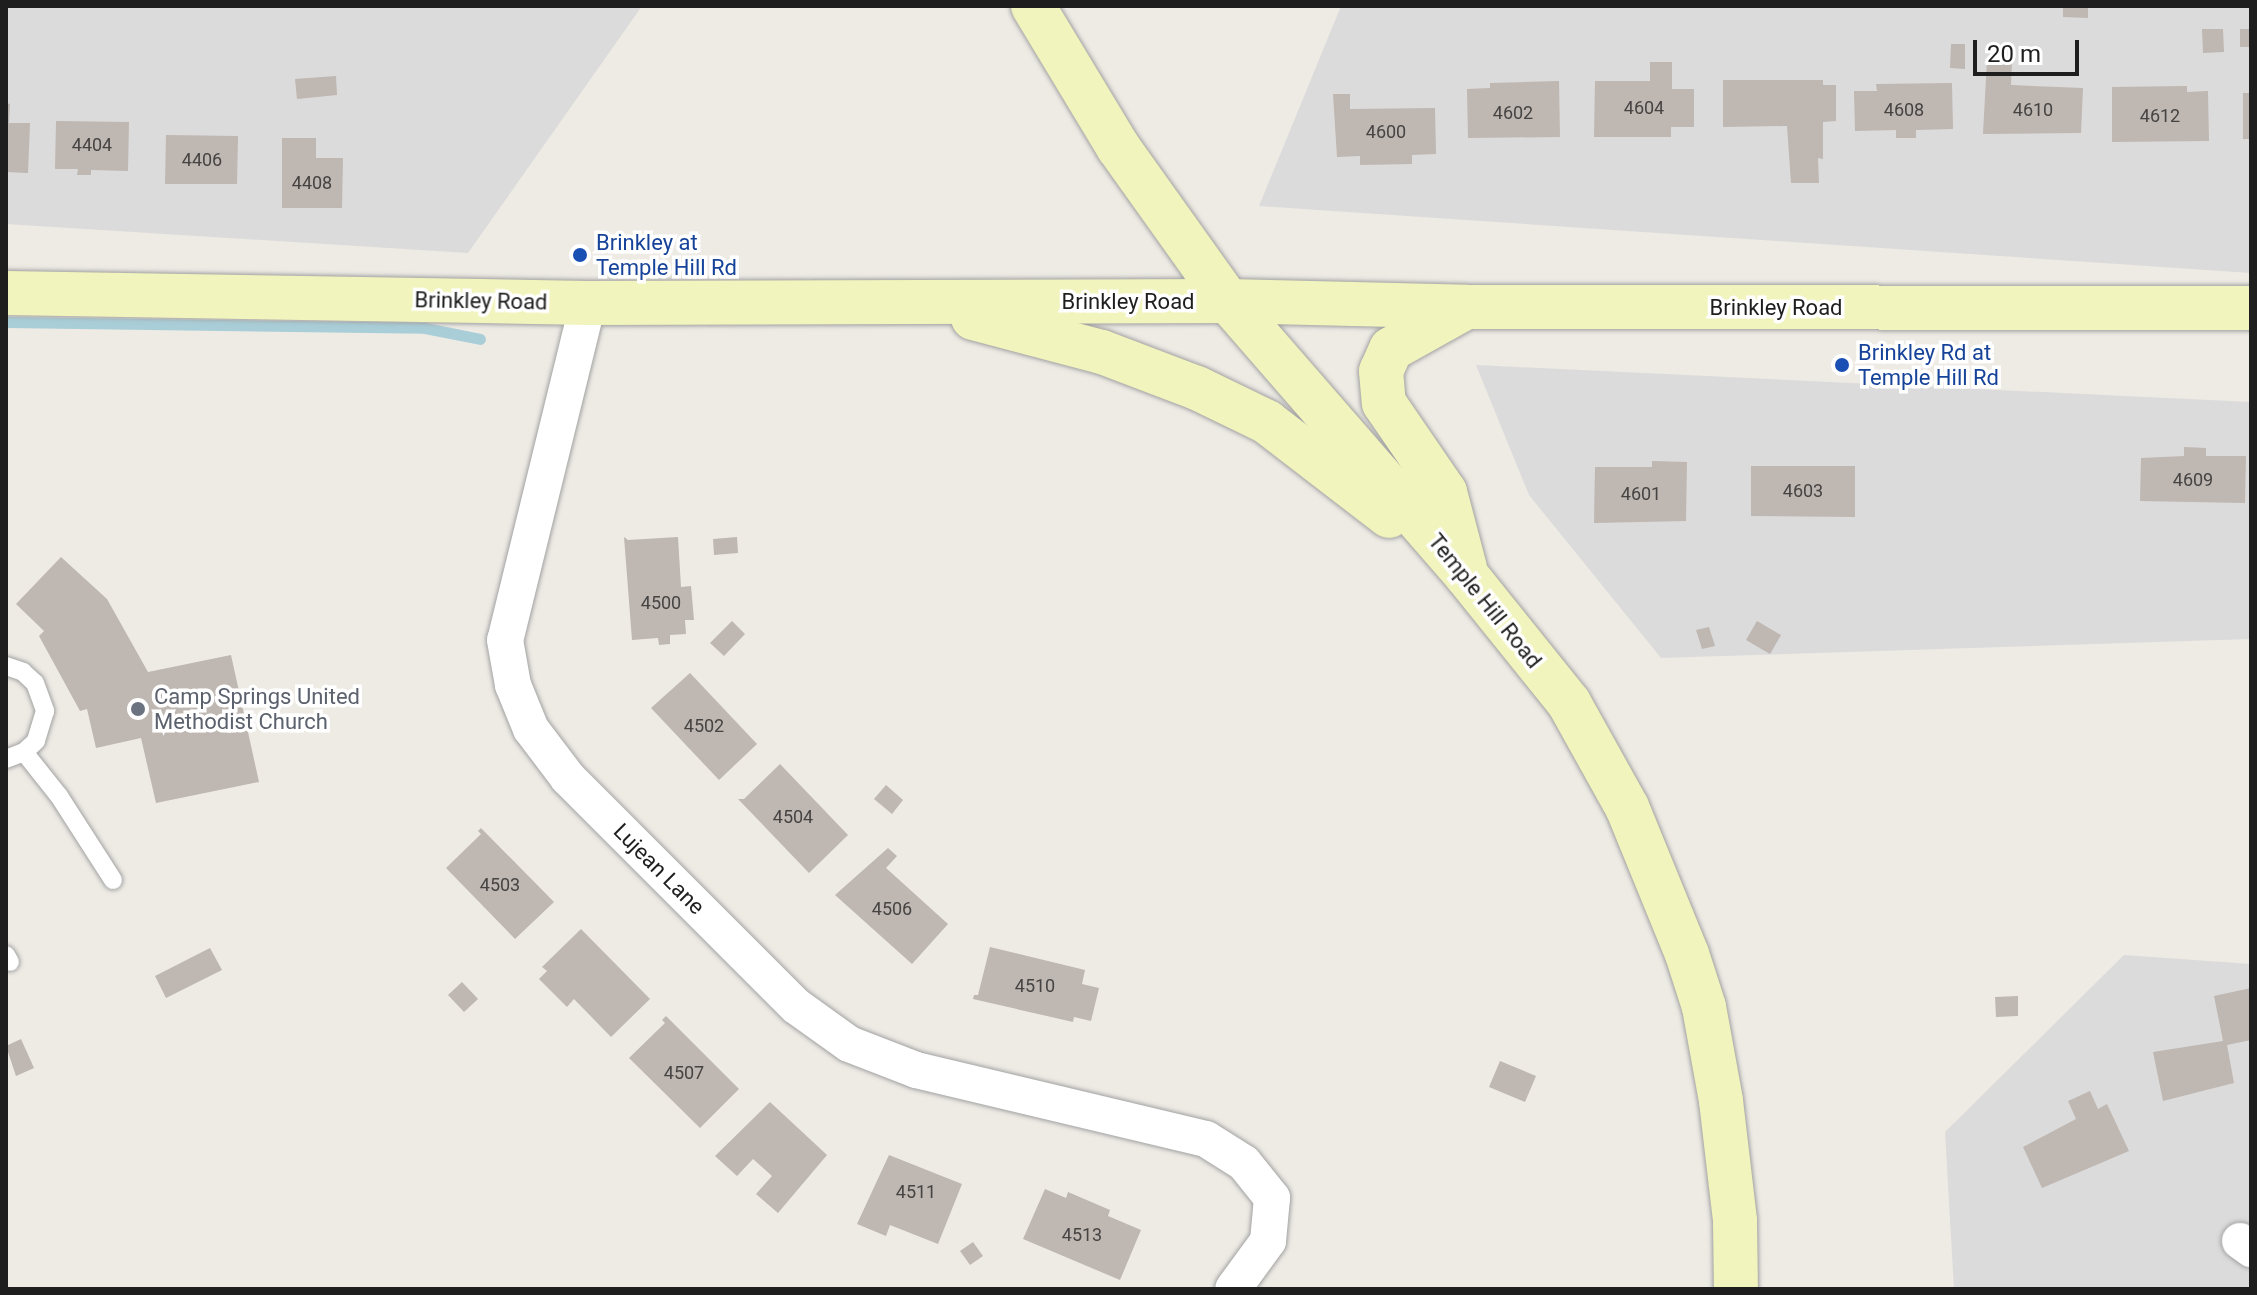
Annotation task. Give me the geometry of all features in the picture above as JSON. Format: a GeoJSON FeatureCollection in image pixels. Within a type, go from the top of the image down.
{"type":"FeatureCollection","features":[{"type":"Feature","properties":{"kind":"main road","name":"Temple Hill Road"},"geometry":{"type":"LineString","coordinates":[[1033,6],[1118,147],[1228,301],[1467,576],[1569,703],[1627,807],[1687,954],[1704,1007],[1721,1101],[1735,1221],[1736,1289]]}},
{"type":"Feature","properties":{"kind":"main road","name":"Brinkley Road"},"geometry":{"type":"LineString","coordinates":[[6,293],[588,303],[1228,301],[1467,307],[2251,308]]}},
{"type":"Feature","properties":{"kind":"main road"},"geometry":{"type":"LineString","coordinates":[[917,303],[1102,352],[1197,388],[1253,415],[1267,422],[1467,576]]}},
{"type":"Feature","properties":{"kind":"main road"},"geometry":{"type":"LineString","coordinates":[[1467,307],[1391,349],[1381,371],[1384,403],[1445,492],[1467,576]]}},
{"type":"Feature","properties":{"kind":"street","name":"Lujean Lane"},"geometry":{"type":"LineString","coordinates":[[588,303],[505,640],[513,685],[531,729],[568,778],[785,995],[849,1044],[916,1070],[1206,1139],[1244,1163],[1272,1198],[1268,1241],[1233,1289]]}},
{"type":"Feature","properties":{"kind":"lane"},"geometry":{"type":"LineString","coordinates":[[6,666],[23,672],[42,696],[43,727],[24,752],[6,759]]}},
{"type":"Feature","properties":{"kind":"lane"},"geometry":{"type":"LineString","coordinates":[[24,752],[59,796],[113,880]]}},
{"type":"Feature","properties":{"kind":"shaded area"},"geometry":{"type":"Polygon","coordinates":[[[6,6],[642,6],[468,253],[6,224],[6,6]]]}},
{"type":"Feature","properties":{"kind":"shaded area"},"geometry":{"type":"Polygon","coordinates":[[[1341,6],[2251,6],[2251,273],[1259,206],[1341,6]]]}},
{"type":"Feature","properties":{"kind":"shaded area"},"geometry":{"type":"Polygon","coordinates":[[[1476,365],[2251,402],[2251,639],[1661,658],[1529,495],[1476,365]]]}},
{"type":"Feature","properties":{"kind":"shaded area"},"geometry":{"type":"Polygon","coordinates":[[[2124,955],[2251,964],[2251,1289],[1954,1289],[1945,1132],[2124,955]]]}},
{"type":"Feature","properties":{"kind":"building"},"geometry":{"type":"Polygon","coordinates":[[[2063,6],[2088,7],[2088,18],[2063,17],[2063,6]]]}},
{"type":"Feature","properties":{"kind":"building"},"geometry":{"type":"Polygon","coordinates":[[[2202,29],[2223,29],[2224,52],[2203,53],[2202,29]]]}},
{"type":"Feature","properties":{"kind":"building"},"geometry":{"type":"Polygon","coordinates":[[[2240,29],[2251,29],[2251,47],[2240,47],[2240,29]]]}},
{"type":"Feature","properties":{"kind":"building"},"geometry":{"type":"Polygon","coordinates":[[[1951,44],[1965,44],[1965,69],[1950,68],[1951,44]]]}},
{"type":"Feature","properties":{"kind":"building"},"geometry":{"type":"Polygon","coordinates":[[[1987,59],[2012,60],[2011,85],[2083,88],[2081,133],[1983,134],[1987,59]]]}},
{"type":"Feature","properties":{"kind":"building"},"geometry":{"type":"Polygon","coordinates":[[[1650,62],[1672,62],[1672,89],[1694,89],[1694,127],[1671,127],[1671,137],[1594,137],[1595,81],[1650,81],[1650,62]]]}},
{"type":"Feature","properties":{"kind":"building"},"geometry":{"type":"Polygon","coordinates":[[[336,76],[337,95],[297,99],[295,79],[336,76]]]}},
{"type":"Feature","properties":{"kind":"building"},"geometry":{"type":"Polygon","coordinates":[[[1723,80],[1823,80],[1823,85],[1836,85],[1836,121],[1823,122],[1823,159],[1818,158],[1819,183],[1791,183],[1787,126],[1723,127],[1723,80]]]}},
{"type":"Feature","properties":{"kind":"building"},"geometry":{"type":"Polygon","coordinates":[[[1559,81],[1560,137],[1468,138],[1467,89],[1490,88],[1490,83],[1559,81]]]}},
{"type":"Feature","properties":{"kind":"building"},"geometry":{"type":"Polygon","coordinates":[[[1952,83],[1953,129],[1916,130],[1916,138],[1896,138],[1896,130],[1855,131],[1854,91],[1877,91],[1876,84],[1952,83]]]}},
{"type":"Feature","properties":{"kind":"building"},"geometry":{"type":"Polygon","coordinates":[[[2187,86],[2187,92],[2208,91],[2209,141],[2112,142],[2112,87],[2187,86]]]}},
{"type":"Feature","properties":{"kind":"building"},"geometry":{"type":"Polygon","coordinates":[[[2243,93],[2251,93],[2251,139],[2243,139],[2243,93]]]}},
{"type":"Feature","properties":{"kind":"building"},"geometry":{"type":"Polygon","coordinates":[[[1333,94],[1350,94],[1350,109],[1435,108],[1436,154],[1412,155],[1412,164],[1360,165],[1360,156],[1337,157],[1333,94]]]}},
{"type":"Feature","properties":{"kind":"building"},"geometry":{"type":"Polygon","coordinates":[[[6,103],[10,104],[9,123],[30,123],[28,173],[6,172],[6,103]]]}},
{"type":"Feature","properties":{"kind":"building"},"geometry":{"type":"Polygon","coordinates":[[[56,121],[129,122],[128,171],[91,170],[91,175],[77,175],[78,169],[55,169],[56,121]]]}},
{"type":"Feature","properties":{"kind":"building"},"geometry":{"type":"Polygon","coordinates":[[[166,135],[238,136],[237,184],[165,184],[166,135]]]}},
{"type":"Feature","properties":{"kind":"building"},"geometry":{"type":"Polygon","coordinates":[[[282,138],[316,138],[316,158],[343,158],[342,208],[282,208],[282,138]]]}},
{"type":"Feature","properties":{"kind":"building"},"geometry":{"type":"Polygon","coordinates":[[[2184,447],[2206,448],[2206,456],[2246,456],[2245,503],[2140,501],[2141,458],[2184,456],[2184,447]]]}},
{"type":"Feature","properties":{"kind":"building"},"geometry":{"type":"Polygon","coordinates":[[[1652,461],[1687,462],[1686,521],[1594,523],[1595,467],[1652,467],[1652,461]]]}},
{"type":"Feature","properties":{"kind":"building"},"geometry":{"type":"Polygon","coordinates":[[[1751,466],[1855,466],[1855,517],[1751,516],[1751,466]]]}},
{"type":"Feature","properties":{"kind":"building"},"geometry":{"type":"Polygon","coordinates":[[[624,537],[628,540],[678,537],[681,587],[691,586],[694,620],[685,620],[686,634],[670,635],[670,644],[659,645],[658,638],[632,640],[624,537]]]}},
{"type":"Feature","properties":{"kind":"building"},"geometry":{"type":"Polygon","coordinates":[[[737,537],[738,553],[714,555],[713,539],[737,537]]]}},
{"type":"Feature","properties":{"kind":"building"},"geometry":{"type":"Polygon","coordinates":[[[61,557],[107,599],[148,672],[231,655],[259,782],[156,803],[141,738],[96,748],[87,709],[80,711],[39,636],[44,631],[16,604],[61,557]]]}},
{"type":"Feature","properties":{"kind":"building"},"geometry":{"type":"Polygon","coordinates":[[[732,621],[745,634],[724,656],[710,643],[732,621]]]}},
{"type":"Feature","properties":{"kind":"building"},"geometry":{"type":"Polygon","coordinates":[[[1757,621],[1781,635],[1770,654],[1746,640],[1757,621]]]}},
{"type":"Feature","properties":{"kind":"building"},"geometry":{"type":"Polygon","coordinates":[[[1709,627],[1715,646],[1702,649],[1696,630],[1709,627]]]}},
{"type":"Feature","properties":{"kind":"building"},"geometry":{"type":"Polygon","coordinates":[[[690,673],[757,744],[719,780],[651,708],[690,673]]]}},
{"type":"Feature","properties":{"kind":"building"},"geometry":{"type":"Polygon","coordinates":[[[780,764],[848,835],[809,873],[738,799],[744,799],[780,764]]]}},
{"type":"Feature","properties":{"kind":"building"},"geometry":{"type":"Polygon","coordinates":[[[886,785],[903,800],[892,814],[874,799],[886,785]]]}},
{"type":"Feature","properties":{"kind":"building"},"geometry":{"type":"Polygon","coordinates":[[[481,828],[554,902],[515,939],[446,868],[481,834],[478,831],[481,828]]]}},
{"type":"Feature","properties":{"kind":"building"},"geometry":{"type":"Polygon","coordinates":[[[888,848],[897,856],[886,868],[948,924],[912,964],[835,895],[888,848]]]}},
{"type":"Feature","properties":{"kind":"building"},"geometry":{"type":"Polygon","coordinates":[[[581,929],[650,999],[611,1037],[574,999],[567,1007],[539,979],[547,971],[542,967],[581,929]]]}},
{"type":"Feature","properties":{"kind":"building"},"geometry":{"type":"Polygon","coordinates":[[[990,947],[1085,970],[1082,984],[1099,988],[1091,1021],[1074,1017],[1073,1022],[973,999],[974,995],[978,995],[990,947]]]}},
{"type":"Feature","properties":{"kind":"building"},"geometry":{"type":"Polygon","coordinates":[[[210,948],[222,970],[166,998],[155,976],[210,948]]]}},
{"type":"Feature","properties":{"kind":"building"},"geometry":{"type":"Polygon","coordinates":[[[462,982],[478,999],[464,1012],[448,995],[462,982]]]}},
{"type":"Feature","properties":{"kind":"building"},"geometry":{"type":"Polygon","coordinates":[[[2251,988],[2251,1040],[2227,1045],[2234,1083],[2163,1101],[2153,1052],[2223,1041],[2214,996],[2251,988]]]}},
{"type":"Feature","properties":{"kind":"building"},"geometry":{"type":"Polygon","coordinates":[[[2018,996],[2018,1016],[1996,1017],[1995,997],[2018,996]]]}},
{"type":"Feature","properties":{"kind":"building"},"geometry":{"type":"Polygon","coordinates":[[[666,1016],[739,1089],[700,1128],[629,1058],[665,1023],[662,1020],[666,1016]]]}},
{"type":"Feature","properties":{"kind":"building"},"geometry":{"type":"Polygon","coordinates":[[[21,1039],[34,1068],[16,1076],[6,1046],[21,1039]]]}},
{"type":"Feature","properties":{"kind":"building"},"geometry":{"type":"Polygon","coordinates":[[[1500,1061],[1536,1076],[1525,1102],[1489,1087],[1500,1061]]]}},
{"type":"Feature","properties":{"kind":"building"},"geometry":{"type":"Polygon","coordinates":[[[2090,1091],[2098,1109],[2107,1104],[2129,1151],[2042,1188],[2023,1147],[2076,1119],[2068,1101],[2090,1091]]]}},
{"type":"Feature","properties":{"kind":"building"},"geometry":{"type":"Polygon","coordinates":[[[770,1102],[827,1155],[778,1213],[756,1194],[772,1176],[753,1159],[737,1176],[715,1156],[770,1102]]]}},
{"type":"Feature","properties":{"kind":"building"},"geometry":{"type":"Polygon","coordinates":[[[889,1155],[962,1184],[938,1244],[890,1225],[886,1236],[857,1224],[889,1155]]]}},
{"type":"Feature","properties":{"kind":"building"},"geometry":{"type":"Polygon","coordinates":[[[1045,1189],[1066,1198],[1068,1192],[1110,1210],[1108,1216],[1141,1230],[1120,1280],[1023,1239],[1045,1189]]]}},
{"type":"Feature","properties":{"kind":"building"},"geometry":{"type":"Polygon","coordinates":[[[973,1242],[983,1256],[970,1265],[960,1251],[973,1242]]]}},
{"type":"Feature","properties":{"kind":"waterway"},"geometry":{"type":"LineString","coordinates":[[6,322],[425,328],[480,339]]}},
{"type":"Feature","properties":{"kind":"place","name":"Brinkley at Temple Hill Rd"},"geometry":{"type":"Point","coordinates":[580,255]}},
{"type":"Feature","properties":{"kind":"place","name":"Brinkley Rd at Temple Hill Rd"},"geometry":{"type":"Point","coordinates":[1842,365]}},
{"type":"Feature","properties":{"kind":"place","name":"Camp Springs United Methodist Church"},"geometry":{"type":"Point","coordinates":[138,709]}}]}
